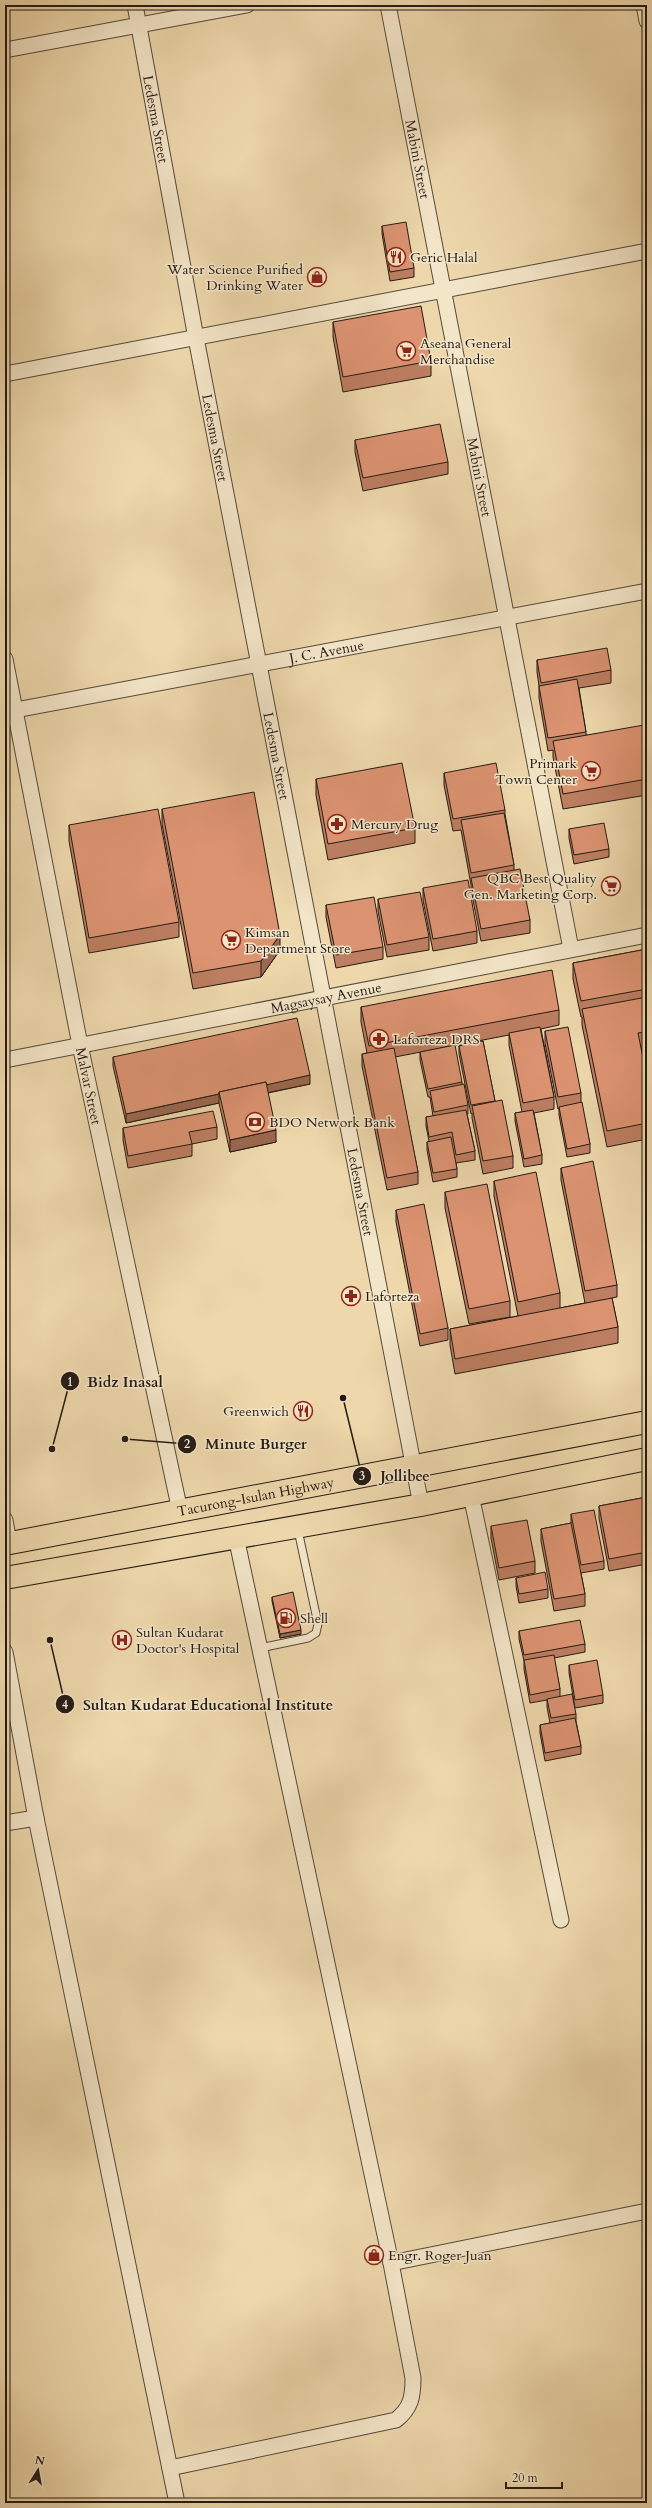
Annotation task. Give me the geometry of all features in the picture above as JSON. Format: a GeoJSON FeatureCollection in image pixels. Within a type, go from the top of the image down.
{"type":"FeatureCollection","features":[{"type":"Feature","properties":{"kind":"highway","name":"Tacurong-Isulan Highway"},"geometry":{"type":"LineString","coordinates":[[7,1544],[647,1422]]}},
{"type":"Feature","properties":{"kind":"highway"},"geometry":{"type":"LineString","coordinates":[[5,1578],[236,1537],[297,1528],[421,1505],[647,1459]]}},
{"type":"Feature","properties":{"kind":"street","name":"Ledesma Street"},"geometry":{"type":"LineString","coordinates":[[135,5],[196,338],[421,1505]]}},
{"type":"Feature","properties":{"kind":"street"},"geometry":{"type":"LineString","coordinates":[[5,50],[140,27],[247,5]]}},
{"type":"Feature","properties":{"kind":"street","name":"Mabini Street"},"geometry":{"type":"LineString","coordinates":[[388,5],[571,949]]}},
{"type":"Feature","properties":{"kind":"street"},"geometry":{"type":"LineString","coordinates":[[644,5],[647,21]]}},
{"type":"Feature","properties":{"kind":"street"},"geometry":{"type":"LineString","coordinates":[[5,374],[647,251]]}},
{"type":"Feature","properties":{"kind":"street","name":"J. C. Avenue"},"geometry":{"type":"LineString","coordinates":[[10,711],[647,590]]}},
{"type":"Feature","properties":{"kind":"street","name":"Malvar Street"},"geometry":{"type":"LineString","coordinates":[[5,660],[10,711],[180,1511]]}},
{"type":"Feature","properties":{"kind":"street","name":"Magsaysay Avenue"},"geometry":{"type":"LineString","coordinates":[[5,1060],[647,934]]}},
{"type":"Feature","properties":{"kind":"street"},"geometry":{"type":"LineString","coordinates":[[471,1495],[561,1920]]}},
{"type":"Feature","properties":{"kind":"street"},"geometry":{"type":"LineString","coordinates":[[5,1520],[7,1544]]}},
{"type":"Feature","properties":{"kind":"street"},"geometry":{"type":"LineString","coordinates":[[170,2468],[396,2420],[406,2412],[413,2397],[413,2378],[391,2263],[236,1537]]}},
{"type":"Feature","properties":{"kind":"street"},"geometry":{"type":"LineString","coordinates":[[5,1652],[36,1818],[176,2503]]}},
{"type":"Feature","properties":{"kind":"street"},"geometry":{"type":"LineString","coordinates":[[5,1823],[36,1818]]}},
{"type":"Feature","properties":{"kind":"street"},"geometry":{"type":"LineString","coordinates":[[391,2263],[647,2211]]}},
{"type":"Feature","properties":{"kind":"lane"},"geometry":{"type":"LineString","coordinates":[[260,1648],[308,1638],[316,1633],[318,1624],[297,1528]]}},
{"type":"Feature","properties":{"kind":"building"},"geometry":{"type":"Polygon","coordinates":[[[406,222],[414,268],[390,272],[382,226],[406,222]]]}},
{"type":"Feature","properties":{"kind":"building"},"geometry":{"type":"Polygon","coordinates":[[[421,306],[431,361],[343,377],[333,322],[421,306]]]}},
{"type":"Feature","properties":{"kind":"building"},"geometry":{"type":"Polygon","coordinates":[[[440,424],[448,462],[363,478],[355,440],[440,424]]]}},
{"type":"Feature","properties":{"kind":"building"},"geometry":{"type":"Polygon","coordinates":[[[607,648],[611,670],[541,683],[537,660],[607,648]]]}},
{"type":"Feature","properties":{"kind":"building"},"geometry":{"type":"Polygon","coordinates":[[[577,679],[586,732],[548,738],[539,686],[577,679]]]}},
{"type":"Feature","properties":{"kind":"building"},"geometry":{"type":"Polygon","coordinates":[[[644,725],[647,739],[647,779],[563,794],[553,741],[644,725]]]}},
{"type":"Feature","properties":{"kind":"building"},"geometry":{"type":"Polygon","coordinates":[[[402,763],[415,828],[328,844],[316,779],[402,763]]]}},
{"type":"Feature","properties":{"kind":"building"},"geometry":{"type":"Polygon","coordinates":[[[496,763],[505,810],[453,819],[444,773],[496,763]]]}},
{"type":"Feature","properties":{"kind":"building"},"geometry":{"type":"Polygon","coordinates":[[[254,792],[280,935],[261,961],[193,973],[162,809],[254,792]]]}},
{"type":"Feature","properties":{"kind":"building"},"geometry":{"type":"Polygon","coordinates":[[[158,809],[179,922],[89,938],[69,825],[158,809]]]}},
{"type":"Feature","properties":{"kind":"building"},"geometry":{"type":"Polygon","coordinates":[[[504,813],[514,865],[471,873],[461,820],[504,813]]]}},
{"type":"Feature","properties":{"kind":"building"},"geometry":{"type":"Polygon","coordinates":[[[604,823],[609,849],[574,855],[569,829],[604,823]]]}},
{"type":"Feature","properties":{"kind":"building"},"geometry":{"type":"Polygon","coordinates":[[[520,869],[530,920],[481,929],[471,878],[520,869]]]}},
{"type":"Feature","properties":{"kind":"building"},"geometry":{"type":"Polygon","coordinates":[[[468,880],[477,931],[433,939],[423,888],[468,880]]]}},
{"type":"Feature","properties":{"kind":"building"},"geometry":{"type":"Polygon","coordinates":[[[420,892],[429,937],[387,945],[378,899],[420,892]]]}},
{"type":"Feature","properties":{"kind":"building"},"geometry":{"type":"Polygon","coordinates":[[[374,897],[383,947],[336,955],[326,905],[374,897]]]}},
{"type":"Feature","properties":{"kind":"building"},"geometry":{"type":"Polygon","coordinates":[[[647,949],[647,989],[581,1001],[573,963],[647,949]]]}},
{"type":"Feature","properties":{"kind":"building"},"geometry":{"type":"Polygon","coordinates":[[[552,970],[559,1010],[369,1046],[361,1007],[552,970]]]}},
{"type":"Feature","properties":{"kind":"building"},"geometry":{"type":"Polygon","coordinates":[[[647,997],[647,1032],[638,1033],[647,1078],[647,1123],[607,1131],[582,1009],[647,997]]]}},
{"type":"Feature","properties":{"kind":"building"},"geometry":{"type":"Polygon","coordinates":[[[297,1018],[310,1075],[266,1085],[266,1082],[219,1092],[219,1094],[126,1114],[113,1057],[297,1018]]]}},
{"type":"Feature","properties":{"kind":"building"},"geometry":{"type":"Polygon","coordinates":[[[540,1027],[554,1097],[523,1103],[509,1033],[540,1027]]]}},
{"type":"Feature","properties":{"kind":"building"},"geometry":{"type":"Polygon","coordinates":[[[568,1027],[581,1093],[558,1097],[545,1031],[568,1027]]]}},
{"type":"Feature","properties":{"kind":"building"},"geometry":{"type":"Polygon","coordinates":[[[483,1041],[495,1101],[471,1105],[459,1046],[483,1041]]]}},
{"type":"Feature","properties":{"kind":"building"},"geometry":{"type":"Polygon","coordinates":[[[455,1045],[462,1082],[428,1089],[420,1052],[455,1045]]]}},
{"type":"Feature","properties":{"kind":"building"},"geometry":{"type":"Polygon","coordinates":[[[394,1048],[418,1172],[387,1178],[362,1054],[394,1048]]]}},
{"type":"Feature","properties":{"kind":"building"},"geometry":{"type":"Polygon","coordinates":[[[266,1082],[276,1130],[230,1140],[219,1092],[266,1082]]]}},
{"type":"Feature","properties":{"kind":"building"},"geometry":{"type":"Polygon","coordinates":[[[464,1084],[468,1105],[434,1112],[430,1091],[464,1084]]]}},
{"type":"Feature","properties":{"kind":"building"},"geometry":{"type":"Polygon","coordinates":[[[502,1100],[513,1156],[483,1161],[472,1106],[502,1100]]]}},
{"type":"Feature","properties":{"kind":"building"},"geometry":{"type":"Polygon","coordinates":[[[582,1102],[590,1144],[567,1149],[559,1107],[582,1102]]]}},
{"type":"Feature","properties":{"kind":"building"},"geometry":{"type":"Polygon","coordinates":[[[466,1110],[475,1151],[456,1155],[452,1132],[429,1137],[426,1117],[466,1110]]]}},
{"type":"Feature","properties":{"kind":"building"},"geometry":{"type":"Polygon","coordinates":[[[533,1110],[542,1155],[524,1159],[515,1113],[533,1110]]]}},
{"type":"Feature","properties":{"kind":"building"},"geometry":{"type":"Polygon","coordinates":[[[213,1111],[217,1127],[189,1132],[192,1144],[128,1156],[123,1128],[213,1111]]]}},
{"type":"Feature","properties":{"kind":"building"},"geometry":{"type":"Polygon","coordinates":[[[451,1137],[457,1169],[433,1173],[427,1142],[451,1137]]]}},
{"type":"Feature","properties":{"kind":"building"},"geometry":{"type":"Polygon","coordinates":[[[593,1161],[617,1285],[585,1291],[561,1168],[593,1161]]]}},
{"type":"Feature","properties":{"kind":"building"},"geometry":{"type":"Polygon","coordinates":[[[536,1172],[560,1293],[518,1302],[494,1181],[536,1172]]]}},
{"type":"Feature","properties":{"kind":"building"},"geometry":{"type":"Polygon","coordinates":[[[487,1184],[510,1301],[469,1309],[445,1192],[487,1184]]]}},
{"type":"Feature","properties":{"kind":"building"},"geometry":{"type":"Polygon","coordinates":[[[424,1204],[448,1328],[420,1334],[396,1210],[424,1204]]]}},
{"type":"Feature","properties":{"kind":"building"},"geometry":{"type":"Polygon","coordinates":[[[612,1298],[618,1327],[455,1359],[450,1329],[612,1298]]]}},
{"type":"Feature","properties":{"kind":"building"},"geometry":{"type":"Polygon","coordinates":[[[647,1497],[647,1552],[609,1559],[599,1506],[647,1497]]]}},
{"type":"Feature","properties":{"kind":"building"},"geometry":{"type":"Polygon","coordinates":[[[594,1510],[604,1561],[581,1565],[571,1514],[594,1510]]]}},
{"type":"Feature","properties":{"kind":"building"},"geometry":{"type":"Polygon","coordinates":[[[527,1520],[535,1561],[499,1568],[491,1526],[527,1520]]]}},
{"type":"Feature","properties":{"kind":"building"},"geometry":{"type":"Polygon","coordinates":[[[571,1523],[585,1594],[554,1599],[541,1529],[571,1523]]]}},
{"type":"Feature","properties":{"kind":"building"},"geometry":{"type":"Polygon","coordinates":[[[545,1572],[548,1589],[519,1594],[516,1578],[545,1572]]]}},
{"type":"Feature","properties":{"kind":"building","name":"Shell"},"geometry":{"type":"Polygon","coordinates":[[[293,1592],[301,1630],[280,1634],[272,1597],[293,1592]]]}},
{"type":"Feature","properties":{"kind":"building"},"geometry":{"type":"Polygon","coordinates":[[[580,1620],[585,1644],[524,1655],[519,1631],[580,1620]]]}},
{"type":"Feature","properties":{"kind":"building"},"geometry":{"type":"Polygon","coordinates":[[[554,1655],[560,1689],[530,1695],[524,1660],[554,1655]]]}},
{"type":"Feature","properties":{"kind":"building"},"geometry":{"type":"Polygon","coordinates":[[[597,1660],[603,1695],[575,1700],[569,1665],[597,1660]]]}},
{"type":"Feature","properties":{"kind":"building"},"geometry":{"type":"Polygon","coordinates":[[[572,1694],[576,1714],[551,1718],[547,1699],[572,1694]]]}},
{"type":"Feature","properties":{"kind":"building"},"geometry":{"type":"Polygon","coordinates":[[[575,1718],[581,1746],[545,1753],[540,1725],[575,1718]]]}},
{"type":"Feature","properties":{"kind":"place","name":"Geric Halal"},"geometry":{"type":"Point","coordinates":[396,257]}},
{"type":"Feature","properties":{"kind":"place","name":"Water Science Purified Drinking Water"},"geometry":{"type":"Point","coordinates":[317,277]}},
{"type":"Feature","properties":{"kind":"place","name":"Aseana General Merchandise"},"geometry":{"type":"Point","coordinates":[406,351]}},
{"type":"Feature","properties":{"kind":"place","name":"Primark Town Center"},"geometry":{"type":"Point","coordinates":[591,771]}},
{"type":"Feature","properties":{"kind":"place","name":"Mercury Drug"},"geometry":{"type":"Point","coordinates":[337,824]}},
{"type":"Feature","properties":{"kind":"place","name":"QBC Best Quality Gen. Marketing Corp."},"geometry":{"type":"Point","coordinates":[611,886]}},
{"type":"Feature","properties":{"kind":"place","name":"Kimsan Department Store"},"geometry":{"type":"Point","coordinates":[231,940]}},
{"type":"Feature","properties":{"kind":"place","name":"Laforteza DRS"},"geometry":{"type":"Point","coordinates":[379,1039]}},
{"type":"Feature","properties":{"kind":"place","name":"BDO Network Bank"},"geometry":{"type":"Point","coordinates":[255,1122]}},
{"type":"Feature","properties":{"kind":"place","name":"Laforteza"},"geometry":{"type":"Point","coordinates":[351,1296]}},
{"type":"Feature","properties":{"kind":"place","name":"Jollibee"},"geometry":{"type":"Point","coordinates":[343,1398]}},
{"type":"Feature","properties":{"kind":"place","name":"Greenwich"},"geometry":{"type":"Point","coordinates":[303,1411]}},
{"type":"Feature","properties":{"kind":"place","name":"Minute Burger"},"geometry":{"type":"Point","coordinates":[125,1439]}},
{"type":"Feature","properties":{"kind":"place","name":"Bidz Inasal"},"geometry":{"type":"Point","coordinates":[52,1449]}},
{"type":"Feature","properties":{"kind":"place","name":"Shell"},"geometry":{"type":"Point","coordinates":[286,1618]}},
{"type":"Feature","properties":{"kind":"place","name":"Sultan Kudarat Educational Institute"},"geometry":{"type":"Point","coordinates":[50,1640]}},
{"type":"Feature","properties":{"kind":"place","name":"Sultan Kudarat Doctor's Hospital"},"geometry":{"type":"Point","coordinates":[122,1640]}},
{"type":"Feature","properties":{"kind":"place","name":"Engr. Roger Juan"},"geometry":{"type":"Point","coordinates":[374,2255]}}]}
